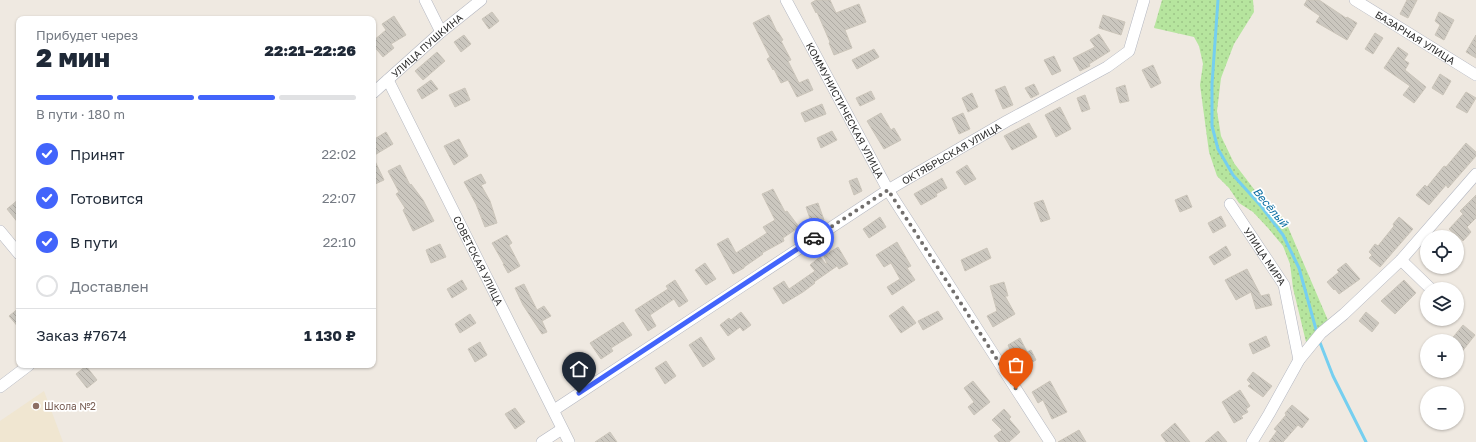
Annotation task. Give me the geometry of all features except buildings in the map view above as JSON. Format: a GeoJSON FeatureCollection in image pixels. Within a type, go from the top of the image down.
{"type":"FeatureCollection","features":[{"type":"Feature","properties":{"kind":"street"},"geometry":{"type":"LineString","coordinates":[[425,0],[440,32]]}},
{"type":"Feature","properties":{"kind":"street","name":"УЛИЦА ПУШКИНА"},"geometry":{"type":"LineString","coordinates":[[376,90],[440,32],[481,0]]}},
{"type":"Feature","properties":{"kind":"street","name":"КОММУНИСТИЧЕСКАЯ УЛИЦА"},"geometry":{"type":"LineString","coordinates":[[786,0],[888,190],[1050,442]]}},
{"type":"Feature","properties":{"kind":"street","name":"ОКТЯБРЬСКАЯ УЛИЦА"},"geometry":{"type":"LineString","coordinates":[[554,410],[888,190],[1007,121],[1107,67],[1129,51],[1144,0]]}},
{"type":"Feature","properties":{"kind":"street","name":"БАЗАРНАЯ УЛИЦА"},"geometry":{"type":"LineString","coordinates":[[1355,0],[1476,75]]}},
{"type":"Feature","properties":{"kind":"street","name":"СОВЕТСКАЯ УЛИЦА"},"geometry":{"type":"LineString","coordinates":[[388,80],[569,442]]}},
{"type":"Feature","properties":{"kind":"street"},"geometry":{"type":"LineString","coordinates":[[1252,442],[1299,360],[1318,337],[1401,260],[1476,174]]}},
{"type":"Feature","properties":{"kind":"street","name":"УЛИЦА МИРА"},"geometry":{"type":"LineString","coordinates":[[1230,204],[1284,285],[1299,360]]}},
{"type":"Feature","properties":{"kind":"street"},"geometry":{"type":"LineString","coordinates":[[0,232],[16,251]]}},
{"type":"Feature","properties":{"kind":"street"},"geometry":{"type":"LineString","coordinates":[[1401,260],[1424,282]]}},
{"type":"Feature","properties":{"kind":"street"},"geometry":{"type":"LineString","coordinates":[[0,387],[25,368]]}},
{"type":"Feature","properties":{"kind":"street"},"geometry":{"type":"LineString","coordinates":[[542,442],[562,428]]}},
{"type":"Feature","properties":{"kind":"shaded area","name":"Школа №2"},"geometry":{"type":"Polygon","coordinates":[[[44,391],[63,442],[0,442],[0,421],[44,391]]]}},
{"type":"Feature","properties":{"kind":"green space"},"geometry":{"type":"Polygon","coordinates":[[[1162,0],[1253,0],[1254,12],[1234,44],[1221,78],[1217,111],[1221,136],[1234,163],[1260,197],[1285,220],[1330,325],[1307,346],[1293,288],[1290,264],[1283,246],[1253,212],[1239,203],[1229,188],[1217,176],[1209,152],[1200,85],[1203,64],[1199,46],[1194,37],[1154,28],[1162,0]]]}},
{"type":"Feature","properties":{"kind":"waterway","name":"Весёлый"},"geometry":{"type":"LineString","coordinates":[[1218,0],[1212,84],[1212,126],[1218,149],[1233,175],[1261,206],[1283,235],[1299,268],[1317,333]]}},
{"type":"Feature","properties":{"kind":"waterway","name":"Весёлый"},"geometry":{"type":"LineString","coordinates":[[1319,340],[1333,376],[1366,442]]}},
{"type":"Feature","properties":{"kind":"way so far"},"geometry":{"type":"LineString","coordinates":[[814,238],[888,190],[1016,389]]}},
{"type":"Feature","properties":{"kind":"place","name":"Школа №2"},"geometry":{"type":"Point","coordinates":[36,406]}},
{"type":"Feature","properties":{"kind":"route"},"geometry":{"type":"LineString","coordinates":[[579,393],[814,238]]}}]}
